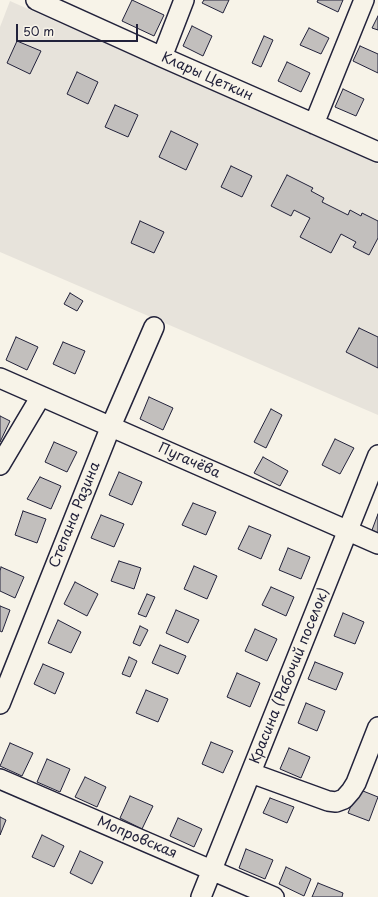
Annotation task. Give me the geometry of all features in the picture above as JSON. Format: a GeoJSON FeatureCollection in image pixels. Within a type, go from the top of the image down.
{"type":"FeatureCollection","features":[{"type":"Feature","properties":{"kind":"street","name":"Клары Цеткин"},"geometry":{"type":"LineString","coordinates":[[36,0],[378,152]]}},
{"type":"Feature","properties":{"kind":"street"},"geometry":{"type":"LineString","coordinates":[[162,57],[184,0]]}},
{"type":"Feature","properties":{"kind":"street"},"geometry":{"type":"LineString","coordinates":[[314,124],[364,0]]}},
{"type":"Feature","properties":{"kind":"street","name":"Степана Разина"},"geometry":{"type":"LineString","coordinates":[[0,704],[111,426],[154,327]]}},
{"type":"Feature","properties":{"kind":"street","name":"Пугачёва"},"geometry":{"type":"LineString","coordinates":[[0,378],[378,544]]}},
{"type":"Feature","properties":{"kind":"street"},"geometry":{"type":"LineString","coordinates":[[0,466],[41,396]]}},
{"type":"Feature","properties":{"kind":"street","name":"Красина (Рабочий поселок)"},"geometry":{"type":"LineString","coordinates":[[201,897],[378,455]]}},
{"type":"Feature","properties":{"kind":"street"},"geometry":{"type":"LineString","coordinates":[[251,773],[328,801],[336,802],[344,799],[356,783],[378,727]]}},
{"type":"Feature","properties":{"kind":"street","name":"Мопровская"},"geometry":{"type":"LineString","coordinates":[[0,778],[274,897]]}},
{"type":"Feature","properties":{"kind":"shaded area"},"geometry":{"type":"Polygon","coordinates":[[[10,1],[378,164],[378,415],[0,252],[0,27],[10,1]]]}},
{"type":"Feature","properties":{"kind":"building"},"geometry":{"type":"Polygon","coordinates":[[[132,0],[164,15],[154,36],[122,21],[132,0]]]}},
{"type":"Feature","properties":{"kind":"building"},"geometry":{"type":"Polygon","coordinates":[[[204,0],[229,0],[223,13],[202,3],[204,0]]]}},
{"type":"Feature","properties":{"kind":"building"},"geometry":{"type":"Polygon","coordinates":[[[318,0],[343,0],[338,12],[317,2],[318,0]]]}},
{"type":"Feature","properties":{"kind":"building"},"geometry":{"type":"Polygon","coordinates":[[[378,16],[378,30],[372,28],[378,16]]]}},
{"type":"Feature","properties":{"kind":"building"},"geometry":{"type":"Polygon","coordinates":[[[192,26],[212,36],[203,56],[183,46],[192,26]]]}},
{"type":"Feature","properties":{"kind":"building"},"geometry":{"type":"Polygon","coordinates":[[[309,28],[329,38],[321,54],[300,45],[309,28]]]}},
{"type":"Feature","properties":{"kind":"building"},"geometry":{"type":"Polygon","coordinates":[[[264,36],[273,40],[261,67],[252,63],[264,36]]]}},
{"type":"Feature","properties":{"kind":"building"},"geometry":{"type":"Polygon","coordinates":[[[17,41],[41,51],[30,74],[7,63],[17,41]]]}},
{"type":"Feature","properties":{"kind":"building"},"geometry":{"type":"Polygon","coordinates":[[[360,46],[378,54],[378,73],[353,61],[360,46]]]}},
{"type":"Feature","properties":{"kind":"building"},"geometry":{"type":"Polygon","coordinates":[[[287,62],[310,73],[301,92],[278,81],[287,62]]]}},
{"type":"Feature","properties":{"kind":"building"},"geometry":{"type":"Polygon","coordinates":[[[77,72],[98,82],[88,104],[67,94],[77,72]]]}},
{"type":"Feature","properties":{"kind":"building"},"geometry":{"type":"Polygon","coordinates":[[[343,89],[364,99],[356,116],[335,107],[343,89]]]}},
{"type":"Feature","properties":{"kind":"building"},"geometry":{"type":"Polygon","coordinates":[[[115,105],[138,115],[128,137],[105,127],[115,105]]]}},
{"type":"Feature","properties":{"kind":"building"},"geometry":{"type":"Polygon","coordinates":[[[171,131],[198,144],[186,170],[159,157],[171,131]]]}},
{"type":"Feature","properties":{"kind":"building"},"geometry":{"type":"Polygon","coordinates":[[[231,166],[252,176],[242,197],[221,187],[231,166]]]}},
{"type":"Feature","properties":{"kind":"building"},"geometry":{"type":"Polygon","coordinates":[[[287,175],[313,188],[311,191],[324,198],[322,202],[348,215],[350,210],[361,216],[362,213],[378,221],[378,238],[369,255],[353,247],[356,242],[341,234],[331,253],[300,237],[310,218],[294,210],[291,216],[271,206],[287,175]]]}},
{"type":"Feature","properties":{"kind":"building"},"geometry":{"type":"Polygon","coordinates":[[[140,221],[164,232],[154,253],[131,243],[140,221]]]}},
{"type":"Feature","properties":{"kind":"building"},"geometry":{"type":"Polygon","coordinates":[[[70,293],[83,301],[77,311],[64,304],[70,293]]]}},
{"type":"Feature","properties":{"kind":"building"},"geometry":{"type":"Polygon","coordinates":[[[359,328],[378,337],[378,368],[346,352],[359,328]]]}},
{"type":"Feature","properties":{"kind":"building"},"geometry":{"type":"Polygon","coordinates":[[[16,337],[38,347],[27,370],[6,360],[16,337]]]}},
{"type":"Feature","properties":{"kind":"building"},"geometry":{"type":"Polygon","coordinates":[[[63,342],[85,351],[75,374],[53,364],[63,342]]]}},
{"type":"Feature","properties":{"kind":"building"},"geometry":{"type":"Polygon","coordinates":[[[149,397],[173,408],[163,430],[140,419],[149,397]]]}},
{"type":"Feature","properties":{"kind":"building"},"geometry":{"type":"Polygon","coordinates":[[[271,409],[282,415],[266,448],[254,442],[271,409]]]}},
{"type":"Feature","properties":{"kind":"building"},"geometry":{"type":"Polygon","coordinates":[[[0,416],[10,421],[0,442],[0,416]]]}},
{"type":"Feature","properties":{"kind":"building"},"geometry":{"type":"Polygon","coordinates":[[[335,439],[354,448],[340,474],[322,465],[335,439]]]}},
{"type":"Feature","properties":{"kind":"building"},"geometry":{"type":"Polygon","coordinates":[[[54,442],[77,452],[67,472],[45,462],[54,442]]]}},
{"type":"Feature","properties":{"kind":"building"},"geometry":{"type":"Polygon","coordinates":[[[263,457],[288,471],[280,486],[254,473],[263,457]]]}},
{"type":"Feature","properties":{"kind":"building"},"geometry":{"type":"Polygon","coordinates":[[[119,472],[142,482],[132,505],[109,495],[119,472]]]}},
{"type":"Feature","properties":{"kind":"building"},"geometry":{"type":"Polygon","coordinates":[[[40,477],[61,486],[51,509],[27,499],[40,477]]]}},
{"type":"Feature","properties":{"kind":"building"},"geometry":{"type":"Polygon","coordinates":[[[193,503],[216,512],[206,535],[182,525],[193,503]]]}},
{"type":"Feature","properties":{"kind":"building"},"geometry":{"type":"Polygon","coordinates":[[[23,511],[46,519],[37,543],[15,535],[23,511]]]}},
{"type":"Feature","properties":{"kind":"building"},"geometry":{"type":"Polygon","coordinates":[[[378,514],[378,533],[372,530],[378,514]]]}},
{"type":"Feature","properties":{"kind":"building"},"geometry":{"type":"Polygon","coordinates":[[[101,515],[124,524],[114,547],[91,538],[101,515]]]}},
{"type":"Feature","properties":{"kind":"building"},"geometry":{"type":"Polygon","coordinates":[[[249,526],[271,535],[261,559],[238,549],[249,526]]]}},
{"type":"Feature","properties":{"kind":"building"},"geometry":{"type":"Polygon","coordinates":[[[288,548],[310,557],[301,579],[279,570],[288,548]]]}},
{"type":"Feature","properties":{"kind":"building"},"geometry":{"type":"Polygon","coordinates":[[[119,561],[141,568],[134,589],[111,581],[119,561]]]}},
{"type":"Feature","properties":{"kind":"building"},"geometry":{"type":"Polygon","coordinates":[[[194,566],[217,576],[207,599],[184,589],[194,566]]]}},
{"type":"Feature","properties":{"kind":"building"},"geometry":{"type":"Polygon","coordinates":[[[1,567],[24,577],[15,598],[0,591],[1,567]]]}},
{"type":"Feature","properties":{"kind":"building"},"geometry":{"type":"Polygon","coordinates":[[[75,582],[98,594],[87,616],[64,604],[75,582]]]}},
{"type":"Feature","properties":{"kind":"building"},"geometry":{"type":"Polygon","coordinates":[[[271,587],[294,597],[286,616],[262,605],[271,587]]]}},
{"type":"Feature","properties":{"kind":"building"},"geometry":{"type":"Polygon","coordinates":[[[147,594],[155,597],[146,617],[138,614],[147,594]]]}},
{"type":"Feature","properties":{"kind":"building"},"geometry":{"type":"Polygon","coordinates":[[[0,606],[10,610],[2,632],[0,631],[0,606]]]}},
{"type":"Feature","properties":{"kind":"building"},"geometry":{"type":"Polygon","coordinates":[[[176,610],[199,620],[188,643],[166,633],[176,610]]]}},
{"type":"Feature","properties":{"kind":"building"},"geometry":{"type":"Polygon","coordinates":[[[343,613],[364,622],[355,644],[334,636],[343,613]]]}},
{"type":"Feature","properties":{"kind":"building"},"geometry":{"type":"Polygon","coordinates":[[[58,620],[81,632],[71,653],[48,643],[58,620]]]}},
{"type":"Feature","properties":{"kind":"building"},"geometry":{"type":"Polygon","coordinates":[[[140,626],[148,630],[140,646],[133,643],[140,626]]]}},
{"type":"Feature","properties":{"kind":"building"},"geometry":{"type":"Polygon","coordinates":[[[255,629],[277,639],[267,661],[245,651],[255,629]]]}},
{"type":"Feature","properties":{"kind":"building"},"geometry":{"type":"Polygon","coordinates":[[[160,645],[186,656],[178,674],[152,663],[160,645]]]}},
{"type":"Feature","properties":{"kind":"building"},"geometry":{"type":"Polygon","coordinates":[[[129,657],[137,661],[130,677],[122,674],[129,657]]]}},
{"type":"Feature","properties":{"kind":"building"},"geometry":{"type":"Polygon","coordinates":[[[315,662],[343,673],[336,690],[308,679],[315,662]]]}},
{"type":"Feature","properties":{"kind":"building"},"geometry":{"type":"Polygon","coordinates":[[[43,664],[64,673],[55,694],[34,684],[43,664]]]}},
{"type":"Feature","properties":{"kind":"building"},"geometry":{"type":"Polygon","coordinates":[[[237,673],[260,683],[250,707],[227,697],[237,673]]]}},
{"type":"Feature","properties":{"kind":"building"},"geometry":{"type":"Polygon","coordinates":[[[146,690],[168,699],[158,722],[136,713],[146,690]]]}},
{"type":"Feature","properties":{"kind":"building"},"geometry":{"type":"Polygon","coordinates":[[[306,703],[325,711],[317,731],[298,723],[306,703]]]}},
{"type":"Feature","properties":{"kind":"building"},"geometry":{"type":"Polygon","coordinates":[[[211,742],[233,751],[223,773],[202,764],[211,742]]]}},
{"type":"Feature","properties":{"kind":"building"},"geometry":{"type":"Polygon","coordinates":[[[10,743],[33,753],[22,776],[0,766],[10,743]]]}},
{"type":"Feature","properties":{"kind":"building"},"geometry":{"type":"Polygon","coordinates":[[[289,748],[310,757],[301,778],[280,769],[289,748]]]}},
{"type":"Feature","properties":{"kind":"building"},"geometry":{"type":"Polygon","coordinates":[[[47,759],[70,769],[60,792],[37,782],[47,759]]]}},
{"type":"Feature","properties":{"kind":"building"},"geometry":{"type":"Polygon","coordinates":[[[85,777],[106,787],[97,807],[75,797],[85,777]]]}},
{"type":"Feature","properties":{"kind":"building"},"geometry":{"type":"Polygon","coordinates":[[[358,789],[378,797],[369,821],[348,813],[358,789]]]}},
{"type":"Feature","properties":{"kind":"building"},"geometry":{"type":"Polygon","coordinates":[[[130,796],[153,806],[142,829],[120,818],[130,796]]]}},
{"type":"Feature","properties":{"kind":"building"},"geometry":{"type":"Polygon","coordinates":[[[270,798],[294,807],[287,823],[263,813],[270,798]]]}},
{"type":"Feature","properties":{"kind":"building"},"geometry":{"type":"Polygon","coordinates":[[[0,817],[6,820],[0,835],[0,817]]]}},
{"type":"Feature","properties":{"kind":"building"},"geometry":{"type":"Polygon","coordinates":[[[178,818],[202,829],[194,847],[170,836],[178,818]]]}},
{"type":"Feature","properties":{"kind":"building"},"geometry":{"type":"Polygon","coordinates":[[[42,835],[64,846],[54,867],[32,857],[42,835]]]}},
{"type":"Feature","properties":{"kind":"building"},"geometry":{"type":"Polygon","coordinates":[[[246,849],[273,860],[265,879],[239,868],[246,849]]]}},
{"type":"Feature","properties":{"kind":"building"},"geometry":{"type":"Polygon","coordinates":[[[80,851],[103,862],[92,884],[70,873],[80,851]]]}},
{"type":"Feature","properties":{"kind":"building"},"geometry":{"type":"Polygon","coordinates":[[[286,867],[311,879],[304,896],[279,884],[286,867]]]}},
{"type":"Feature","properties":{"kind":"building"},"geometry":{"type":"Polygon","coordinates":[[[318,883],[343,893],[342,897],[312,897],[318,883]]]}}]}
